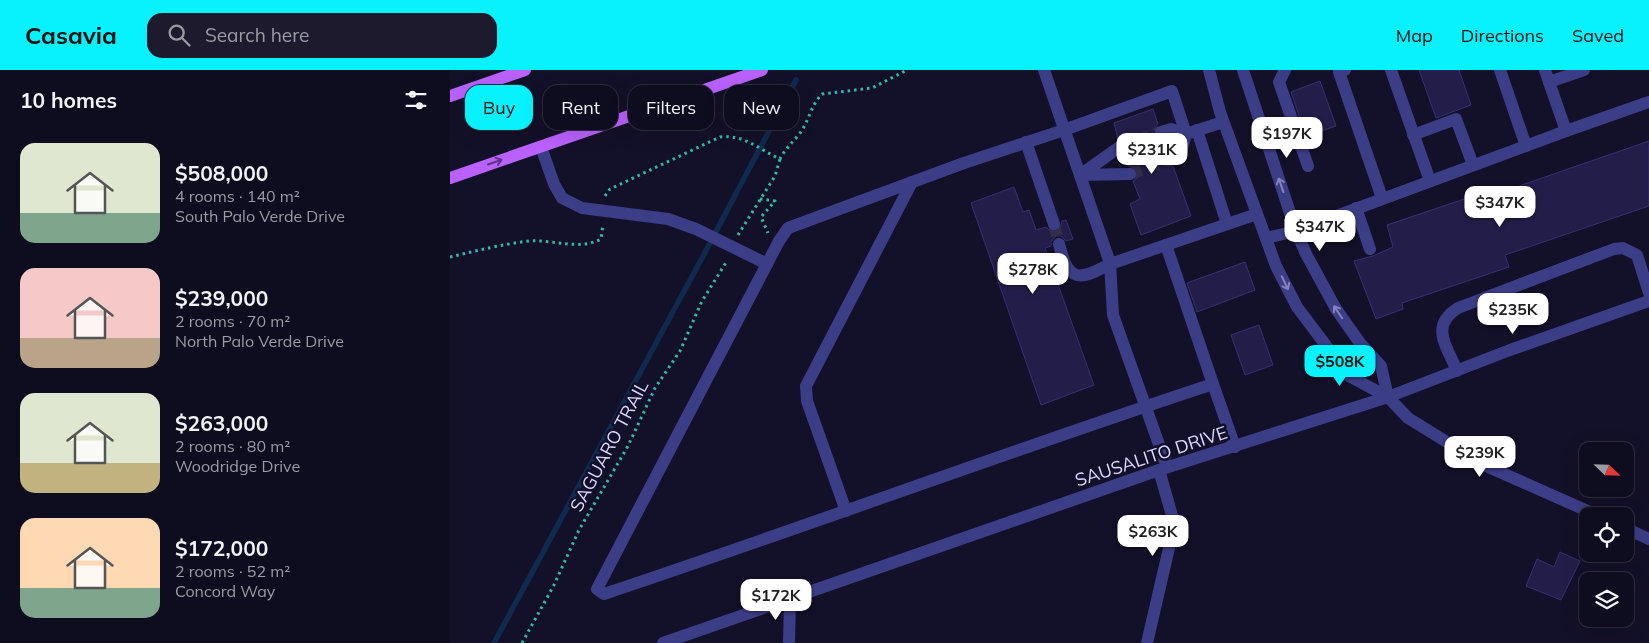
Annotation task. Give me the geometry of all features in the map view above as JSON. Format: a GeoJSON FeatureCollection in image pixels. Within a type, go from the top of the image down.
{"type":"FeatureCollection","features":[{"type":"Feature","properties":{"kind":"main road"},"geometry":{"type":"LineString","coordinates":[[450,96],[525,70]]}},
{"type":"Feature","properties":{"kind":"main road"},"geometry":{"type":"LineString","coordinates":[[450,178],[762,70]]}},
{"type":"Feature","properties":{"kind":"street"},"geometry":{"type":"LineString","coordinates":[[1044,70],[1110,264],[1113,315],[1163,469],[1173,520],[1172,535],[1147,643]]}},
{"type":"Feature","properties":{"kind":"street"},"geometry":{"type":"LineString","coordinates":[[1209,70],[1223,122],[1276,266],[1297,307],[1348,376],[1388,398],[1408,418],[1484,465],[1579,507]]}},
{"type":"Feature","properties":{"kind":"street"},"geometry":{"type":"LineString","coordinates":[[1243,70],[1296,231],[1306,254],[1336,309],[1360,343],[1381,366],[1388,398]]}},
{"type":"Feature","properties":{"kind":"street"},"geometry":{"type":"LineString","coordinates":[[1285,70],[1279,82],[1308,166]]}},
{"type":"Feature","properties":{"kind":"street"},"geometry":{"type":"LineString","coordinates":[[1391,70],[1430,181]]}},
{"type":"Feature","properties":{"kind":"street"},"geometry":{"type":"LineString","coordinates":[[1500,70],[1526,146]]}},
{"type":"Feature","properties":{"kind":"street"},"geometry":{"type":"LineString","coordinates":[[1566,131],[1547,76],[1584,70]]}},
{"type":"Feature","properties":{"kind":"street"},"geometry":{"type":"LineString","coordinates":[[1339,71],[1382,198]]}},
{"type":"Feature","properties":{"kind":"street"},"geometry":{"type":"LineString","coordinates":[[1213,384],[1028,445],[846,511],[604,594],[597,589],[767,264],[788,228],[912,182],[1172,91],[1192,132],[1227,224]]}},
{"type":"Feature","properties":{"kind":"street"},"geometry":{"type":"LineString","coordinates":[[1266,238],[1296,231],[1649,102]]}},
{"type":"Feature","properties":{"kind":"street"},"geometry":{"type":"LineString","coordinates":[[1414,135],[1456,119],[1473,165]]}},
{"type":"Feature","properties":{"kind":"street"},"geometry":{"type":"LineString","coordinates":[[1161,132],[1171,129],[1192,132],[1223,122]]}},
{"type":"Feature","properties":{"kind":"street"},"geometry":{"type":"LineString","coordinates":[[1170,159],[1182,150],[1192,132]]}},
{"type":"Feature","properties":{"kind":"street"},"geometry":{"type":"LineString","coordinates":[[1026,142],[1054,224]]}},
{"type":"Feature","properties":{"kind":"street"},"geometry":{"type":"LineString","coordinates":[[1080,175],[1121,146]]}},
{"type":"Feature","properties":{"kind":"street"},"geometry":{"type":"LineString","coordinates":[[541,147],[554,184],[562,198],[582,208],[668,219],[696,229],[767,264]]}},
{"type":"Feature","properties":{"kind":"street"},"geometry":{"type":"LineString","coordinates":[[1080,175],[1130,174]]}},
{"type":"Feature","properties":{"kind":"street"},"geometry":{"type":"LineString","coordinates":[[846,511],[807,401],[806,386],[912,182]]}},
{"type":"Feature","properties":{"kind":"street"},"geometry":{"type":"LineString","coordinates":[[1356,208],[1370,249]]}},
{"type":"Feature","properties":{"kind":"street"},"geometry":{"type":"LineString","coordinates":[[1059,244],[1067,268],[1071,273],[1079,276],[1258,214]]}},
{"type":"Feature","properties":{"kind":"street"},"geometry":{"type":"LineString","coordinates":[[1166,245],[1235,447]]}},
{"type":"Feature","properties":{"kind":"street"},"geometry":{"type":"LineString","coordinates":[[1457,371],[1441,331],[1445,318],[1458,308],[1614,249],[1623,248],[1637,255],[1649,293]]}},
{"type":"Feature","properties":{"kind":"street","name":"SAUSALITO DRIVE"},"geometry":{"type":"LineString","coordinates":[[663,643],[1163,469],[1388,398],[1649,301]]}},
{"type":"Feature","properties":{"kind":"street"},"geometry":{"type":"LineString","coordinates":[[1634,532],[1649,539]]}},
{"type":"Feature","properties":{"kind":"street"},"geometry":{"type":"LineString","coordinates":[[789,643],[790,600]]}},
{"type":"Feature","properties":{"kind":"path"},"geometry":{"type":"LineString","coordinates":[[740,230],[775,176],[784,152],[800,133],[815,101],[822,94],[872,88],[908,70]]}},
{"type":"Feature","properties":{"kind":"path"},"geometry":{"type":"LineString","coordinates":[[604,196],[610,189],[720,137],[732,135],[744,139],[780,159]]}},
{"type":"Feature","properties":{"kind":"path"},"geometry":{"type":"LineString","coordinates":[[760,199],[775,201],[761,217],[770,236],[779,242]]}},
{"type":"Feature","properties":{"kind":"path"},"geometry":{"type":"LineString","coordinates":[[450,256],[529,241],[578,245],[593,244],[601,240],[603,232]]}},
{"type":"Feature","properties":{"kind":"path","name":"SAGUARO TRAIL"},"geometry":{"type":"LineString","coordinates":[[522,643],[554,585],[579,530],[628,446],[655,388],[680,351],[702,301],[725,266]]}},
{"type":"Feature","properties":{"kind":"building"},"geometry":{"type":"Polygon","coordinates":[[[1419,70],[1459,70],[1471,105],[1436,118],[1419,70]]]}},
{"type":"Feature","properties":{"kind":"building"},"geometry":{"type":"Polygon","coordinates":[[[1320,81],[1336,126],[1306,136],[1291,92],[1320,81]]]}},
{"type":"Feature","properties":{"kind":"building"},"geometry":{"type":"Polygon","coordinates":[[[1153,109],[1158,124],[1153,130],[1153,135],[1159,140],[1163,140],[1167,151],[1162,161],[1167,166],[1173,166],[1191,216],[1141,235],[1130,204],[1140,199],[1133,181],[1137,178],[1138,173],[1134,167],[1128,166],[1124,154],[1128,150],[1129,145],[1125,139],[1118,139],[1114,123],[1153,109]]]}},
{"type":"Feature","properties":{"kind":"building"},"geometry":{"type":"Polygon","coordinates":[[[1649,141],[1649,206],[1505,255],[1509,267],[1402,303],[1403,309],[1376,319],[1354,261],[1373,256],[1393,247],[1387,225],[1488,191],[1490,196],[1649,141]]]}},
{"type":"Feature","properties":{"kind":"building"},"geometry":{"type":"Polygon","coordinates":[[[1014,187],[1023,212],[1029,210],[1036,230],[1046,227],[1056,232],[1060,229],[1062,221],[1066,220],[1073,239],[1066,241],[1061,236],[1056,236],[1051,242],[1051,246],[1045,248],[1094,385],[1041,405],[971,203],[1014,187]]]}},
{"type":"Feature","properties":{"kind":"building"},"geometry":{"type":"Polygon","coordinates":[[[1245,262],[1255,290],[1197,312],[1187,283],[1245,262]]]}},
{"type":"Feature","properties":{"kind":"building"},"geometry":{"type":"Polygon","coordinates":[[[1259,325],[1273,365],[1245,375],[1231,335],[1259,325]]]}},
{"type":"Feature","properties":{"kind":"building"},"geometry":{"type":"Polygon","coordinates":[[[1560,552],[1580,562],[1561,600],[1526,586],[1537,559],[1554,567],[1560,552]]]}},
{"type":"Feature","properties":{"kind":"waterway"},"geometry":{"type":"LineString","coordinates":[[494,643],[796,80]]}},
{"type":"Feature","properties":{"kind":"tunnel"},"geometry":{"type":"LineString","coordinates":[[1121,146],[1161,132]]}},
{"type":"Feature","properties":{"kind":"tunnel"},"geometry":{"type":"LineString","coordinates":[[1130,174],[1170,159]]}},
{"type":"Feature","properties":{"kind":"tunnel"},"geometry":{"type":"LineString","coordinates":[[1054,224],[1059,244]]}}]}
